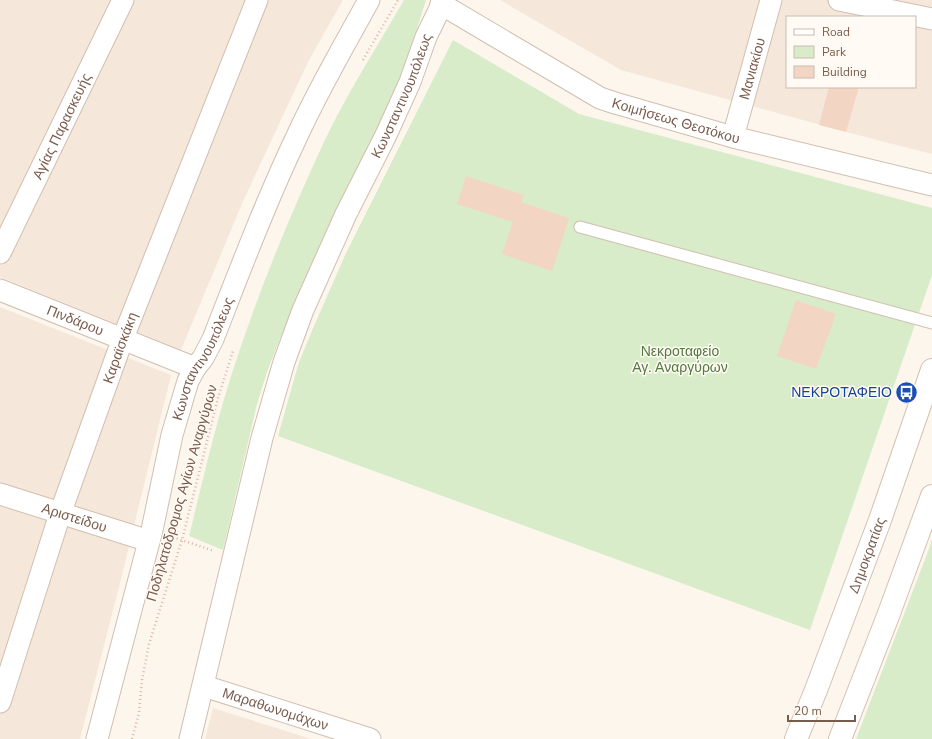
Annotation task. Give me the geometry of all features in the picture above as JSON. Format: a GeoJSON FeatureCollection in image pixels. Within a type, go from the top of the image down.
{"type":"FeatureCollection","features":[{"type":"Feature","properties":{"kind":"main road","name":"Δημοκρατίας"},"geometry":{"type":"LineString","coordinates":[[796,739],[880,520],[932,370]]}},
{"type":"Feature","properties":{"kind":"main road"},"geometry":{"type":"LineString","coordinates":[[840,739],[888,616],[932,496]]}},
{"type":"Feature","properties":{"kind":"street","name":"Αγίας Παρασκευής"},"geometry":{"type":"LineString","coordinates":[[0,253],[123,0]]}},
{"type":"Feature","properties":{"kind":"street","name":"Καραϊσκάκη"},"geometry":{"type":"LineString","coordinates":[[0,702],[60,514],[123,338],[257,0]]}},
{"type":"Feature","properties":{"kind":"street","name":"Κωνσταντινουπόλεως"},"geometry":{"type":"LineString","coordinates":[[97,739],[150,536],[172,435],[188,381],[213,339],[264,209],[298,134],[325,79],[369,0]]}},
{"type":"Feature","properties":{"kind":"street","name":"Μανιακίου"},"geometry":{"type":"LineString","coordinates":[[733,137],[771,0]]}},
{"type":"Feature","properties":{"kind":"street"},"geometry":{"type":"LineString","coordinates":[[839,0],[932,19]]}},
{"type":"Feature","properties":{"kind":"street","name":"Κωνσταντινουπόλεως"},"geometry":{"type":"LineString","coordinates":[[190,739],[204,686],[262,438],[284,362],[303,310],[346,214],[386,135],[410,82],[424,42],[442,1]]}},
{"type":"Feature","properties":{"kind":"street","name":"Κοιμήσεως Θεοτόκου"},"geometry":{"type":"LineString","coordinates":[[442,1],[600,98],[733,137],[932,185]]}},
{"type":"Feature","properties":{"kind":"street","name":"Πινδάρου"},"geometry":{"type":"LineString","coordinates":[[0,290],[195,368]]}},
{"type":"Feature","properties":{"kind":"street","name":"Αριστείδου"},"geometry":{"type":"LineString","coordinates":[[0,494],[60,514],[150,536]]}},
{"type":"Feature","properties":{"kind":"street","name":"Μαραθωνομάχων"},"geometry":{"type":"LineString","coordinates":[[204,686],[370,739]]}},
{"type":"Feature","properties":{"kind":"lane"},"geometry":{"type":"LineString","coordinates":[[580,227],[932,323]]}},
{"type":"Feature","properties":{"kind":"path"},"geometry":{"type":"LineString","coordinates":[[362,61],[398,0]]}},
{"type":"Feature","properties":{"kind":"path","name":"Ποδηλατόδρομος Αγίων Αναργύρων"},"geometry":{"type":"LineString","coordinates":[[132,739],[139,713],[142,680],[149,644],[182,540],[218,398],[234,350]]}},
{"type":"Feature","properties":{"kind":"path"},"geometry":{"type":"LineString","coordinates":[[150,536],[182,540],[215,552]]}},
{"type":"Feature","properties":{"kind":"shaded area"},"geometry":{"type":"Polygon","coordinates":[[[0,0],[343,0],[309,60],[244,199],[181,350],[0,277],[0,0]]]}},
{"type":"Feature","properties":{"kind":"shaded area"},"geometry":{"type":"Polygon","coordinates":[[[500,0],[932,0],[932,154],[621,70],[500,0]]]}},
{"type":"Feature","properties":{"kind":"shaded area"},"geometry":{"type":"Polygon","coordinates":[[[0,307],[171,375],[80,739],[0,739],[0,307]]]}},
{"type":"Feature","properties":{"kind":"shaded area"},"geometry":{"type":"Polygon","coordinates":[[[213,708],[311,739],[205,739],[213,708]]]}},
{"type":"Feature","properties":{"kind":"green space"},"geometry":{"type":"Polygon","coordinates":[[[404,0],[426,0],[400,82],[324,239],[267,372],[257,404],[223,550],[189,536],[227,388],[254,310],[276,253],[324,142],[352,88],[404,0]]]}},
{"type":"Feature","properties":{"kind":"green space","name":"Νεκροταφείο Αγ. Αναργύρων"},"geometry":{"type":"Polygon","coordinates":[[[453,40],[579,114],[932,208],[932,275],[810,630],[278,436],[299,362],[346,253],[453,40]]]}},
{"type":"Feature","properties":{"kind":"green space"},"geometry":{"type":"Polygon","coordinates":[[[932,539],[932,739],[856,739],[929,549],[932,539]]]}},
{"type":"Feature","properties":{"kind":"building"},"geometry":{"type":"Polygon","coordinates":[[[829,88],[859,88],[846,132],[819,125],[829,88]]]}},
{"type":"Feature","properties":{"kind":"building"},"geometry":{"type":"Polygon","coordinates":[[[466,176],[524,195],[521,202],[569,218],[552,271],[502,254],[513,222],[457,204],[466,176]]]}},
{"type":"Feature","properties":{"kind":"building"},"geometry":{"type":"Polygon","coordinates":[[[796,300],[836,314],[816,369],[777,356],[796,300]]]}},
{"type":"Feature","properties":{"kind":"place","name":"ΝΕΚΡΟΤΑΦΕΙΟ"},"geometry":{"type":"Point","coordinates":[907,392]}}]}
